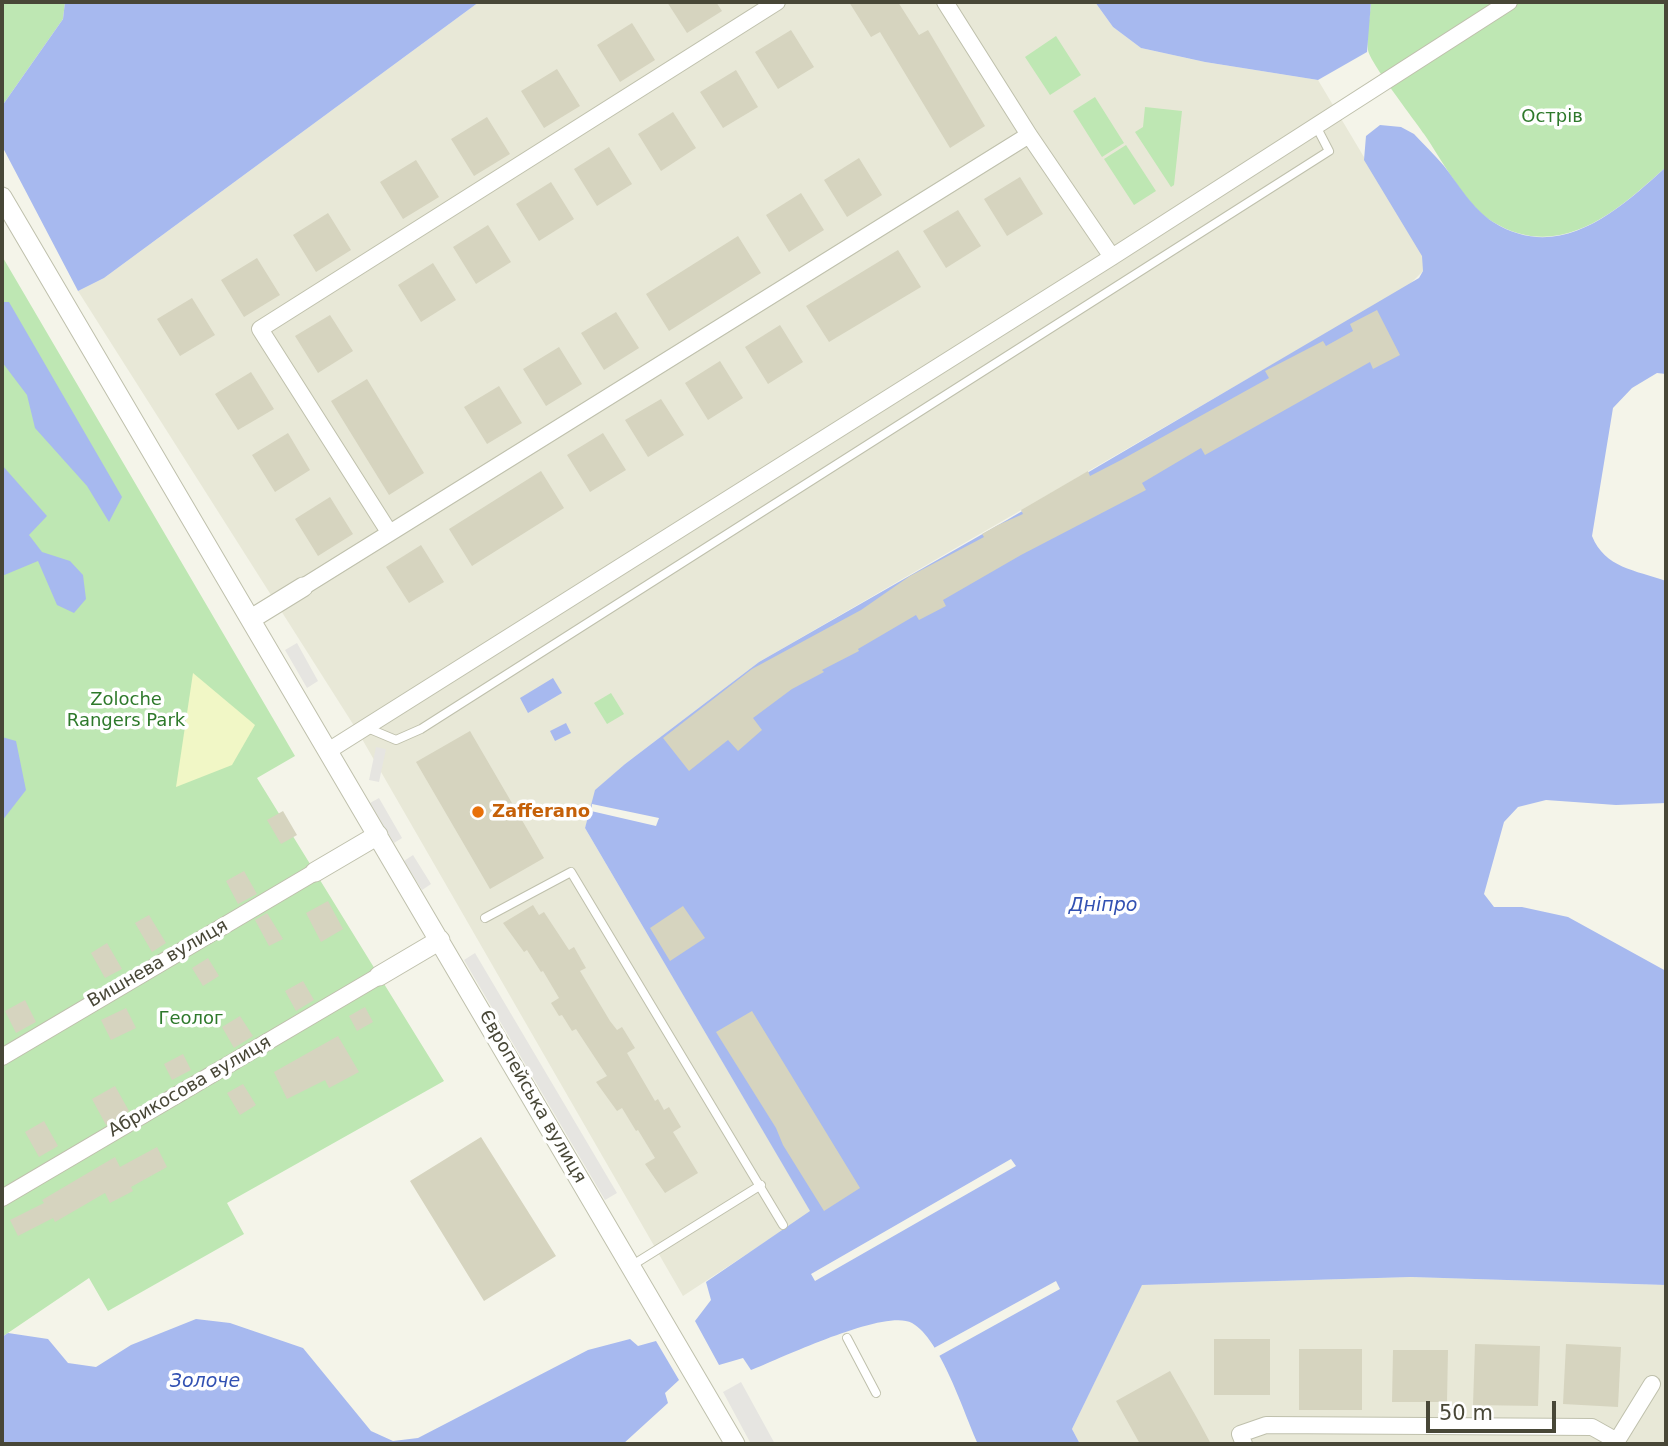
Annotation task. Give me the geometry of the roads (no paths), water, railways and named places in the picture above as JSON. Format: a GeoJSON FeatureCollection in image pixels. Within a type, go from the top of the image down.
{"type":"FeatureCollection","features":[{"type":"Feature","properties":{"kind":"street"},"geometry":{"type":"LineString","coordinates":[[389,532],[260,329],[776,2]]}},
{"type":"Feature","properties":{"kind":"street"},"geometry":{"type":"LineString","coordinates":[[945,2],[1029,135],[1112,257]]}},
{"type":"Feature","properties":{"kind":"street"},"geometry":{"type":"LineString","coordinates":[[328,751],[1112,257],[1509,2]]}},
{"type":"Feature","properties":{"kind":"street"},"geometry":{"type":"LineString","coordinates":[[251,620],[1029,135]]}},
{"type":"Feature","properties":{"kind":"street","name":"Європейська вулиця"},"geometry":{"type":"LineString","coordinates":[[2,197],[736,1444]]}},
{"type":"Feature","properties":{"kind":"street"},"geometry":{"type":"LineString","coordinates":[[315,872],[378,835]]}},
{"type":"Feature","properties":{"kind":"street","name":"Вишнева вулиця"},"geometry":{"type":"LineString","coordinates":[[2,1057],[315,872]]}},
{"type":"Feature","properties":{"kind":"street"},"geometry":{"type":"LineString","coordinates":[[379,976],[440,940]]}},
{"type":"Feature","properties":{"kind":"street","name":"Абрикосова вулиця"},"geometry":{"type":"LineString","coordinates":[[2,1198],[379,976]]}},
{"type":"Feature","properties":{"kind":"street"},"geometry":{"type":"LineString","coordinates":[[1244,1444],[1240,1434],[1266,1425],[1592,1427],[1616,1443],[1652,1384]]}},
{"type":"Feature","properties":{"kind":"lane"},"geometry":{"type":"LineString","coordinates":[[365,727],[396,740],[421,729],[1329,151],[1316,126]]}},
{"type":"Feature","properties":{"kind":"lane"},"geometry":{"type":"LineString","coordinates":[[485,918],[571,872],[783,1225]]}},
{"type":"Feature","properties":{"kind":"lane"},"geometry":{"type":"LineString","coordinates":[[631,1266],[761,1185]]}},
{"type":"Feature","properties":{"kind":"lane"},"geometry":{"type":"LineString","coordinates":[[847,1338],[876,1394]]}},
{"type":"Feature","properties":{"kind":"water"},"geometry":{"type":"Polygon","coordinates":[[[65,2],[479,2],[104,278],[78,291],[2,146],[2,106],[63,19],[65,2]]]}},
{"type":"Feature","properties":{"kind":"water"},"geometry":{"type":"Polygon","coordinates":[[[1095,2],[1371,2],[1367,52],[1318,80],[1205,62],[1141,48],[1113,27],[1095,2]]]}},
{"type":"Feature","properties":{"kind":"water","name":"Дніпро"},"geometry":{"type":"Polygon","coordinates":[[[1380,125],[1401,127],[1414,134],[1444,166],[1472,203],[1493,222],[1518,233],[1542,237],[1565,234],[1587,226],[1629,200],[1666,167],[1666,374],[1657,373],[1632,388],[1613,408],[1592,536],[1598,547],[1613,561],[1666,581],[1666,803],[1616,805],[1546,800],[1518,807],[1504,822],[1484,894],[1494,907],[1522,907],[1568,917],[1666,971],[1666,1285],[1411,1277],[1142,1285],[1072,1429],[1080,1444],[978,1444],[933,1344],[912,1323],[899,1320],[880,1322],[833,1336],[751,1370],[743,1358],[719,1365],[695,1321],[711,1300],[706,1282],[810,1211],[585,828],[595,790],[759,662],[1419,278],[1423,271],[1422,256],[1364,160],[1366,136],[1380,125]]]}},
{"type":"Feature","properties":{"kind":"water"},"geometry":{"type":"Polygon","coordinates":[[[2,302],[9,302],[122,497],[109,522],[87,486],[35,428],[27,395],[2,362],[2,302]]]}},
{"type":"Feature","properties":{"kind":"water"},"geometry":{"type":"Polygon","coordinates":[[[2,465],[47,516],[29,535],[42,552],[70,561],[83,575],[86,599],[74,613],[57,605],[38,561],[2,576],[2,465]]]}},
{"type":"Feature","properties":{"kind":"water"},"geometry":{"type":"Polygon","coordinates":[[[553,678],[562,693],[528,713],[520,698],[553,678]]]}},
{"type":"Feature","properties":{"kind":"water"},"geometry":{"type":"Polygon","coordinates":[[[566,723],[571,733],[555,741],[550,731],[566,723]]]}},
{"type":"Feature","properties":{"kind":"water"},"geometry":{"type":"Polygon","coordinates":[[[2,737],[16,741],[26,790],[2,821],[2,737]]]}},
{"type":"Feature","properties":{"kind":"water","name":"Золоче"},"geometry":{"type":"Polygon","coordinates":[[[196,1319],[230,1323],[303,1348],[371,1431],[393,1441],[418,1438],[588,1350],[630,1339],[638,1346],[656,1341],[679,1380],[665,1393],[668,1403],[623,1444],[2,1444],[2,1337],[8,1333],[48,1339],[68,1363],[96,1367],[131,1345],[196,1319]]]}},
{"type":"Feature","properties":{"kind":"place","name":"Zafferano"},"geometry":{"type":"Point","coordinates":[478,812]}},
{"type":"Feature","properties":{"kind":"park label","name":"Острів"},"geometry":{"type":"Point","coordinates":[1552,117]}},
{"type":"Feature","properties":{"kind":"park label","name":"Zoloche Rangers Park"},"geometry":{"type":"Point","coordinates":[126,710]}},
{"type":"Feature","properties":{"kind":"park label","name":"Геолог"},"geometry":{"type":"Point","coordinates":[191,1019]}}]}
